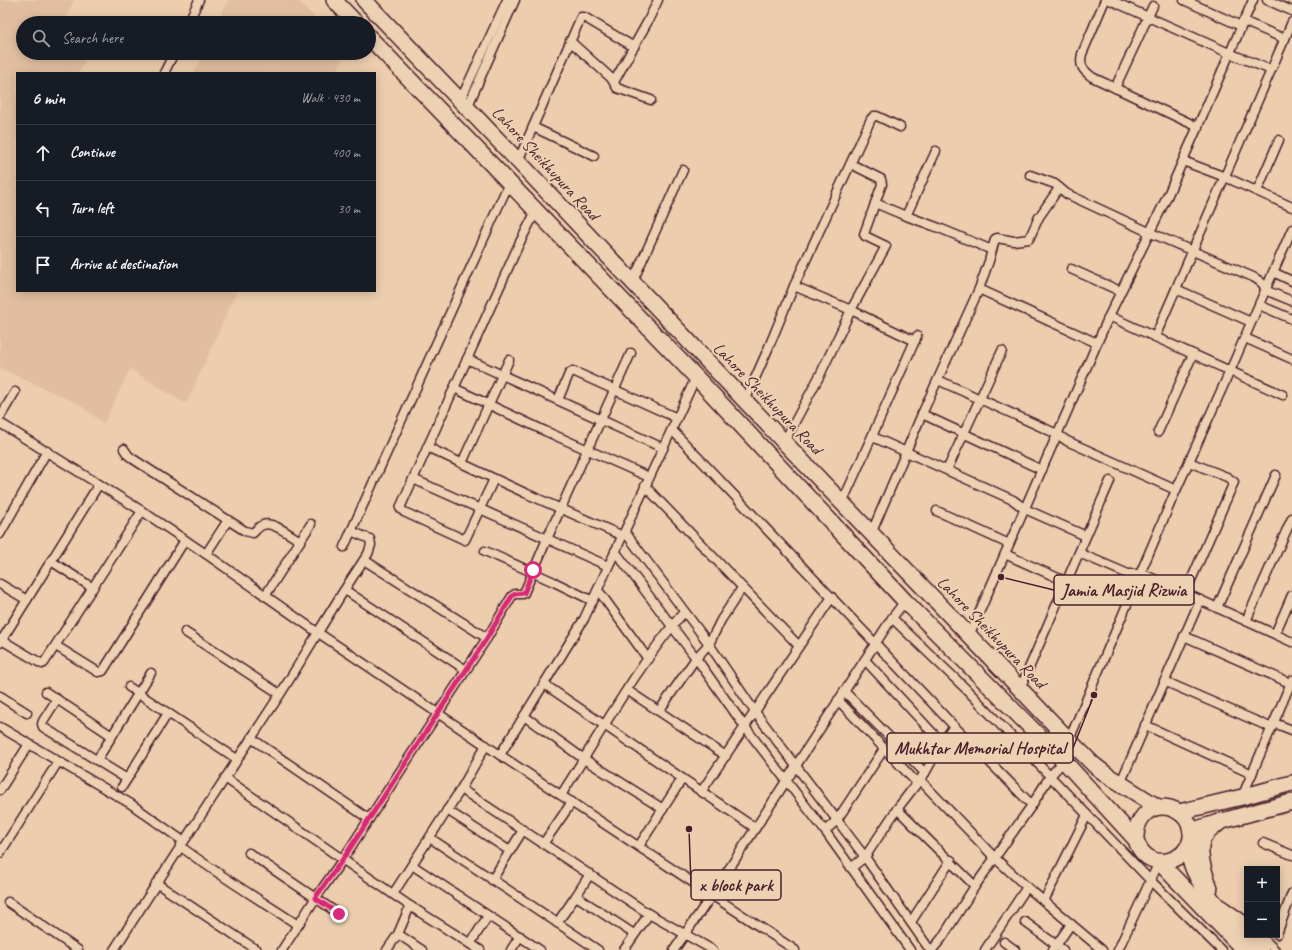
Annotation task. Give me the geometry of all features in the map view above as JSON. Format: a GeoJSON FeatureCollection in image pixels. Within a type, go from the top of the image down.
{"type":"FeatureCollection","features":[{"type":"Feature","properties":{"kind":"highway"},"geometry":{"type":"LineString","coordinates":[[334,0],[349,16]]}},
{"type":"Feature","properties":{"kind":"highway","name":"Lahore Sheikhupura Road"},"geometry":{"type":"LineString","coordinates":[[367,1],[632,283],[1069,740],[1094,765],[1120,784],[1158,807]]}},
{"type":"Feature","properties":{"kind":"highway"},"geometry":{"type":"LineString","coordinates":[[376,44],[696,377],[904,601],[1064,761],[1136,840],[1144,854],[1159,862],[1175,859],[1180,856],[1190,843],[1191,832],[1185,817],[1179,812],[1173,808],[1158,807],[1143,815],[1138,823],[1136,840]]}},
{"type":"Feature","properties":{"kind":"highway"},"geometry":{"type":"LineString","coordinates":[[1179,812],[1292,783]]}},
{"type":"Feature","properties":{"kind":"highway"},"geometry":{"type":"LineString","coordinates":[[1191,832],[1222,821],[1292,802]]}},
{"type":"Feature","properties":{"kind":"highway"},"geometry":{"type":"LineString","coordinates":[[1214,901],[1204,870],[1201,844],[1209,831],[1222,821]]}},
{"type":"Feature","properties":{"kind":"highway"},"geometry":{"type":"LineString","coordinates":[[1187,848],[1192,868],[1198,880],[1214,901],[1270,949]]}},
{"type":"Feature","properties":{"kind":"highway"},"geometry":{"type":"LineString","coordinates":[[1159,862],[1244,950]]}},
{"type":"Feature","properties":{"kind":"street"},"geometry":{"type":"LineString","coordinates":[[191,16],[199,0]]}},
{"type":"Feature","properties":{"kind":"street"},"geometry":{"type":"LineString","coordinates":[[464,104],[507,0]]}},
{"type":"Feature","properties":{"kind":"street"},"geometry":{"type":"LineString","coordinates":[[464,104],[516,0]]}},
{"type":"Feature","properties":{"kind":"street"},"geometry":{"type":"LineString","coordinates":[[614,82],[658,0]]}},
{"type":"Feature","properties":{"kind":"street"},"geometry":{"type":"LineString","coordinates":[[1105,0],[1083,49],[1081,58],[1082,69],[1092,77],[1198,127]]}},
{"type":"Feature","properties":{"kind":"street"},"geometry":{"type":"LineString","coordinates":[[1110,0],[1271,70]]}},
{"type":"Feature","properties":{"kind":"street"},"geometry":{"type":"LineString","coordinates":[[1184,0],[1284,39]]}},
{"type":"Feature","properties":{"kind":"street"},"geometry":{"type":"LineString","coordinates":[[969,636],[1120,291],[1151,233],[1253,0]]}},
{"type":"Feature","properties":{"kind":"street"},"geometry":{"type":"LineString","coordinates":[[1267,0],[1292,11]]}},
{"type":"Feature","properties":{"kind":"street"},"geometry":{"type":"LineString","coordinates":[[1115,88],[1153,6]]}},
{"type":"Feature","properties":{"kind":"street"},"geometry":{"type":"LineString","coordinates":[[518,161],[579,20],[582,17],[634,47]]}},
{"type":"Feature","properties":{"kind":"street"},"geometry":{"type":"LineString","coordinates":[[1155,337],[1292,22]]}},
{"type":"Feature","properties":{"kind":"street"},"geometry":{"type":"LineString","coordinates":[[570,41],[611,78],[615,86],[651,100]]}},
{"type":"Feature","properties":{"kind":"street"},"geometry":{"type":"LineString","coordinates":[[164,72],[170,60]]}},
{"type":"Feature","properties":{"kind":"street"},"geometry":{"type":"LineString","coordinates":[[745,401],[794,286],[874,116],[900,127]]}},
{"type":"Feature","properties":{"kind":"street"},"geometry":{"type":"LineString","coordinates":[[533,127],[594,156]]}},
{"type":"Feature","properties":{"kind":"street"},"geometry":{"type":"LineString","coordinates":[[1257,191],[1279,140]]}},
{"type":"Feature","properties":{"kind":"street"},"geometry":{"type":"LineString","coordinates":[[906,216],[936,151]]}},
{"type":"Feature","properties":{"kind":"street"},"geometry":{"type":"LineString","coordinates":[[1183,161],[1225,177],[1292,207]]}},
{"type":"Feature","properties":{"kind":"street"},"geometry":{"type":"LineString","coordinates":[[784,442],[820,375],[851,310],[886,246],[865,236],[864,234],[882,184],[881,179],[851,164]]}},
{"type":"Feature","properties":{"kind":"street"},"geometry":{"type":"LineString","coordinates":[[632,283],[683,170]]}},
{"type":"Feature","properties":{"kind":"street"},"geometry":{"type":"LineString","coordinates":[[1030,175],[1055,184],[1067,194],[1151,233],[1253,277],[1262,283],[1265,290],[1292,301]]}},
{"type":"Feature","properties":{"kind":"street"},"geometry":{"type":"LineString","coordinates":[[344,547],[509,183]]}},
{"type":"Feature","properties":{"kind":"street"},"geometry":{"type":"LineString","coordinates":[[871,534],[922,414],[979,290],[994,240],[996,238],[1014,241],[1028,240],[1039,217],[1059,188]]}},
{"type":"Feature","properties":{"kind":"street"},"geometry":{"type":"LineString","coordinates":[[875,203],[992,250]]}},
{"type":"Feature","properties":{"kind":"street"},"geometry":{"type":"LineString","coordinates":[[494,479],[465,540],[400,509],[518,244],[536,211]]}},
{"type":"Feature","properties":{"kind":"street"},"geometry":{"type":"LineString","coordinates":[[1069,740],[1176,490],[1245,338],[1292,229]]}},
{"type":"Feature","properties":{"kind":"street"},"geometry":{"type":"LineString","coordinates":[[1071,269],[1120,291]]}},
{"type":"Feature","properties":{"kind":"street"},"geometry":{"type":"LineString","coordinates":[[1273,272],[1292,281]]}},
{"type":"Feature","properties":{"kind":"street"},"geometry":{"type":"LineString","coordinates":[[794,286],[916,339],[842,503]]}},
{"type":"Feature","properties":{"kind":"street"},"geometry":{"type":"LineString","coordinates":[[1176,289],[1252,322]]}},
{"type":"Feature","properties":{"kind":"street"},"geometry":{"type":"LineString","coordinates":[[979,290],[1097,343]]}},
{"type":"Feature","properties":{"kind":"street"},"geometry":{"type":"LineString","coordinates":[[1259,304],[1292,319]]}},
{"type":"Feature","properties":{"kind":"street"},"geometry":{"type":"LineString","coordinates":[[1109,316],[1283,395]]}},
{"type":"Feature","properties":{"kind":"street"},"geometry":{"type":"LineString","coordinates":[[1245,338],[1292,359]]}},
{"type":"Feature","properties":{"kind":"street"},"geometry":{"type":"LineString","coordinates":[[947,470],[1002,351]]}},
{"type":"Feature","properties":{"kind":"street"},"geometry":{"type":"LineString","coordinates":[[282,950],[487,638],[512,596],[515,594],[524,593],[631,353]]}},
{"type":"Feature","properties":{"kind":"street"},"geometry":{"type":"LineString","coordinates":[[1158,432],[1193,354]]}},
{"type":"Feature","properties":{"kind":"street"},"geometry":{"type":"LineString","coordinates":[[467,359],[663,448]]}},
{"type":"Feature","properties":{"kind":"street"},"geometry":{"type":"LineString","coordinates":[[462,463],[509,360]]}},
{"type":"Feature","properties":{"kind":"street"},"geometry":{"type":"LineString","coordinates":[[558,400],[569,374],[572,371],[677,418]]}},
{"type":"Feature","properties":{"kind":"street"},"geometry":{"type":"LineString","coordinates":[[500,755],[584,619],[696,377]]}},
{"type":"Feature","properties":{"kind":"street"},"geometry":{"type":"LineString","coordinates":[[938,380],[1058,434],[1067,441],[1176,490]]}},
{"type":"Feature","properties":{"kind":"street"},"geometry":{"type":"LineString","coordinates":[[454,388],[649,478]]}},
{"type":"Feature","properties":{"kind":"street"},"geometry":{"type":"LineString","coordinates":[[0,417],[15,392]]}},
{"type":"Feature","properties":{"kind":"street"},"geometry":{"type":"LineString","coordinates":[[922,414],[1042,470]]}},
{"type":"Feature","properties":{"kind":"street"},"geometry":{"type":"LineString","coordinates":[[0,423],[142,511],[317,632],[795,950]]}},
{"type":"Feature","properties":{"kind":"street"},"geometry":{"type":"LineString","coordinates":[[672,430],[954,726],[1032,805]]}},
{"type":"Feature","properties":{"kind":"street"},"geometry":{"type":"LineString","coordinates":[[873,437],[1013,500],[1025,509],[1086,536]]}},
{"type":"Feature","properties":{"kind":"street"},"geometry":{"type":"LineString","coordinates":[[427,447],[561,509],[624,534],[708,644],[755,712],[865,857],[931,950],[942,938],[975,886],[1032,805],[1050,776],[1064,761]]}},
{"type":"Feature","properties":{"kind":"street"},"geometry":{"type":"LineString","coordinates":[[124,449],[133,459],[250,533],[253,533],[262,525],[272,525],[300,541]]}},
{"type":"Feature","properties":{"kind":"street"},"geometry":{"type":"LineString","coordinates":[[0,534],[47,452]]}},
{"type":"Feature","properties":{"kind":"street"},"geometry":{"type":"LineString","coordinates":[[1185,594],[1234,482],[1227,477],[1189,462]]}},
{"type":"Feature","properties":{"kind":"street"},"geometry":{"type":"LineString","coordinates":[[1217,608],[1276,475]]}},
{"type":"Feature","properties":{"kind":"street"},"geometry":{"type":"LineString","coordinates":[[413,479],[608,566]]}},
{"type":"Feature","properties":{"kind":"street"},"geometry":{"type":"LineString","coordinates":[[1020,688],[1110,481]]}},
{"type":"Feature","properties":{"kind":"street"},"geometry":{"type":"LineString","coordinates":[[99,484],[1,640],[42,664],[45,662],[142,511]]}},
{"type":"Feature","properties":{"kind":"street"},"geometry":{"type":"LineString","coordinates":[[645,486],[799,646]]}},
{"type":"Feature","properties":{"kind":"street"},"geometry":{"type":"LineString","coordinates":[[937,511],[1009,544]]}},
{"type":"Feature","properties":{"kind":"street"},"geometry":{"type":"LineString","coordinates":[[1246,621],[1292,518]]}},
{"type":"Feature","properties":{"kind":"street"},"geometry":{"type":"LineString","coordinates":[[206,554],[228,520]]}},
{"type":"Feature","properties":{"kind":"street"},"geometry":{"type":"LineString","coordinates":[[265,596],[311,524]]}},
{"type":"Feature","properties":{"kind":"street"},"geometry":{"type":"LineString","coordinates":[[114,950],[224,778],[280,694],[317,632],[371,548],[370,539],[351,531]]}},
{"type":"Feature","properties":{"kind":"street"},"geometry":{"type":"LineString","coordinates":[[56,646],[98,672],[103,672],[185,540]]}},
{"type":"Feature","properties":{"kind":"street"},"geometry":{"type":"LineString","coordinates":[[485,551],[593,601]]}},
{"type":"Feature","properties":{"kind":"street"},"geometry":{"type":"LineString","coordinates":[[615,551],[696,658],[745,727],[825,831],[910,950]]}},
{"type":"Feature","properties":{"kind":"street"},"geometry":{"type":"LineString","coordinates":[[1079,553],[1128,574],[1140,574],[1292,642]]}},
{"type":"Feature","properties":{"kind":"street"},"geometry":{"type":"LineString","coordinates":[[1005,554],[1067,582]]}},
{"type":"Feature","properties":{"kind":"street"},"geometry":{"type":"LineString","coordinates":[[364,560],[487,638]]}},
{"type":"Feature","properties":{"kind":"street"},"geometry":{"type":"LineString","coordinates":[[51,561],[93,588]]}},
{"type":"Feature","properties":{"kind":"street"},"geometry":{"type":"LineString","coordinates":[[0,584],[27,600]]}},
{"type":"Feature","properties":{"kind":"street"},"geometry":{"type":"LineString","coordinates":[[659,711],[696,658],[708,644],[721,620],[742,588]]}},
{"type":"Feature","properties":{"kind":"street"},"geometry":{"type":"LineString","coordinates":[[345,590],[466,670]]}},
{"type":"Feature","properties":{"kind":"street"},"geometry":{"type":"LineString","coordinates":[[598,590],[648,659]]}},
{"type":"Feature","properties":{"kind":"street"},"geometry":{"type":"LineString","coordinates":[[1275,634],[1292,595]]}},
{"type":"Feature","properties":{"kind":"street"},"geometry":{"type":"LineString","coordinates":[[701,792],[832,597]]}},
{"type":"Feature","properties":{"kind":"street"},"geometry":{"type":"LineString","coordinates":[[1120,784],[1200,600]]}},
{"type":"Feature","properties":{"kind":"street"},"geometry":{"type":"LineString","coordinates":[[674,950],[712,895],[875,643],[904,601]]}},
{"type":"Feature","properties":{"kind":"street"},"geometry":{"type":"LineString","coordinates":[[561,795],[627,690],[672,626],[684,612]]}},
{"type":"Feature","properties":{"kind":"street"},"geometry":{"type":"LineString","coordinates":[[892,618],[966,689],[1150,880],[1221,950]]}},
{"type":"Feature","properties":{"kind":"street"},"geometry":{"type":"LineString","coordinates":[[185,632],[280,694]]}},
{"type":"Feature","properties":{"kind":"street"},"geometry":{"type":"LineString","coordinates":[[1184,636],[1291,682],[1242,797]]}},
{"type":"Feature","properties":{"kind":"street"},"geometry":{"type":"LineString","coordinates":[[865,660],[942,743]]}},
{"type":"Feature","properties":{"kind":"street"},"geometry":{"type":"LineString","coordinates":[[97,760],[151,673]]}},
{"type":"Feature","properties":{"kind":"street"},"geometry":{"type":"LineString","coordinates":[[1164,681],[1273,726],[1292,730]]}},
{"type":"Feature","properties":{"kind":"street"},"geometry":{"type":"LineString","coordinates":[[544,684],[755,828]]}},
{"type":"Feature","properties":{"kind":"street"},"geometry":{"type":"LineString","coordinates":[[129,687],[237,759]]}},
{"type":"Feature","properties":{"kind":"street"},"geometry":{"type":"LineString","coordinates":[[627,690],[726,756]]}},
{"type":"Feature","properties":{"kind":"street"},"geometry":{"type":"LineString","coordinates":[[844,691],[920,779],[995,858],[1102,950]]}},
{"type":"Feature","properties":{"kind":"street"},"geometry":{"type":"LineString","coordinates":[[46,692],[112,736]]}},
{"type":"Feature","properties":{"kind":"street"},"geometry":{"type":"LineString","coordinates":[[0,696],[27,713]]}},
{"type":"Feature","properties":{"kind":"street"},"geometry":{"type":"LineString","coordinates":[[57,699],[42,725],[127,779]]}},
{"type":"Feature","properties":{"kind":"street"},"geometry":{"type":"LineString","coordinates":[[838,700],[884,749],[920,779]]}},
{"type":"Feature","properties":{"kind":"street"},"geometry":{"type":"LineString","coordinates":[[122,787],[168,713]]}},
{"type":"Feature","properties":{"kind":"street"},"geometry":{"type":"LineString","coordinates":[[524,716],[584,759],[663,809]]}},
{"type":"Feature","properties":{"kind":"street"},"geometry":{"type":"LineString","coordinates":[[1145,725],[1252,774]]}},
{"type":"Feature","properties":{"kind":"street"},"geometry":{"type":"LineString","coordinates":[[852,868],[865,857],[897,809],[920,779],[954,726]]}},
{"type":"Feature","properties":{"kind":"street"},"geometry":{"type":"LineString","coordinates":[[0,727],[131,804],[215,872],[298,925]]}},
{"type":"Feature","properties":{"kind":"street"},"geometry":{"type":"LineString","coordinates":[[251,738],[369,819]]}},
{"type":"Feature","properties":{"kind":"street"},"geometry":{"type":"LineString","coordinates":[[0,790],[29,744]]}},
{"type":"Feature","properties":{"kind":"street"},"geometry":{"type":"LineString","coordinates":[[393,894],[430,838],[486,745]]}},
{"type":"Feature","properties":{"kind":"street"},"geometry":{"type":"LineString","coordinates":[[825,831],[837,820],[884,749]]}},
{"type":"Feature","properties":{"kind":"street"},"geometry":{"type":"LineString","coordinates":[[1,849],[58,762]]}},
{"type":"Feature","properties":{"kind":"street"},"geometry":{"type":"LineString","coordinates":[[224,778],[410,906],[480,950]]}},
{"type":"Feature","properties":{"kind":"street"},"geometry":{"type":"LineString","coordinates":[[639,846],[682,779]]}},
{"type":"Feature","properties":{"kind":"street"},"geometry":{"type":"LineString","coordinates":[[460,789],[649,914],[713,950]]}},
{"type":"Feature","properties":{"kind":"street"},"geometry":{"type":"LineString","coordinates":[[544,844],[572,802]]}},
{"type":"Feature","properties":{"kind":"street"},"geometry":{"type":"LineString","coordinates":[[897,809],[951,860],[975,886]]}},
{"type":"Feature","properties":{"kind":"street"},"geometry":{"type":"LineString","coordinates":[[447,810],[510,851]]}},
{"type":"Feature","properties":{"kind":"street"},"geometry":{"type":"LineString","coordinates":[[1044,901],[1087,815]]}},
{"type":"Feature","properties":{"kind":"street"},"geometry":{"type":"LineString","coordinates":[[492,880],[523,830]]}},
{"type":"Feature","properties":{"kind":"street"},"geometry":{"type":"LineString","coordinates":[[430,838],[598,950]]}},
{"type":"Feature","properties":{"kind":"street"},"geometry":{"type":"LineString","coordinates":[[1263,843],[1292,855]]}},
{"type":"Feature","properties":{"kind":"street"},"geometry":{"type":"LineString","coordinates":[[249,854],[339,914]]}},
{"type":"Feature","properties":{"kind":"street"},"geometry":{"type":"LineString","coordinates":[[911,922],[951,860]]}},
{"type":"Feature","properties":{"kind":"street"},"geometry":{"type":"LineString","coordinates":[[1118,950],[1159,862]]}},
{"type":"Feature","properties":{"kind":"street"},"geometry":{"type":"LineString","coordinates":[[412,865],[540,950]]}},
{"type":"Feature","properties":{"kind":"street"},"geometry":{"type":"LineString","coordinates":[[557,922],[590,874]]}},
{"type":"Feature","properties":{"kind":"street"},"geometry":{"type":"LineString","coordinates":[[156,883],[257,950]]}},
{"type":"Feature","properties":{"kind":"street"},"geometry":{"type":"LineString","coordinates":[[984,950],[1027,887]]}},
{"type":"Feature","properties":{"kind":"street"},"geometry":{"type":"LineString","coordinates":[[1280,927],[1292,893]]}},
{"type":"Feature","properties":{"kind":"street"},"geometry":{"type":"LineString","coordinates":[[576,896],[634,934]]}},
{"type":"Feature","properties":{"kind":"street"},"geometry":{"type":"LineString","coordinates":[[1214,901],[1226,906],[1244,920]]}},
{"type":"Feature","properties":{"kind":"street"},"geometry":{"type":"LineString","coordinates":[[8,902],[78,950]]}},
{"type":"Feature","properties":{"kind":"street"},"geometry":{"type":"LineString","coordinates":[[387,950],[398,934],[410,906]]}},
{"type":"Feature","properties":{"kind":"street"},"geometry":{"type":"LineString","coordinates":[[624,950],[649,914]]}},
{"type":"Feature","properties":{"kind":"street"},"geometry":{"type":"LineString","coordinates":[[470,944],[488,916]]}},
{"type":"Feature","properties":{"kind":"street"},"geometry":{"type":"LineString","coordinates":[[1025,922],[1057,948],[1071,924]]}},
{"type":"Feature","properties":{"kind":"street"},"geometry":{"type":"LineString","coordinates":[[398,934],[422,950]]}},
{"type":"Feature","properties":{"kind":"street"},"geometry":{"type":"LineString","coordinates":[[511,950],[520,936]]}},
{"type":"Feature","properties":{"kind":"street"},"geometry":{"type":"LineString","coordinates":[[1262,938],[1270,949],[1276,938]]}},
{"type":"Feature","properties":{"kind":"street"},"geometry":{"type":"LineString","coordinates":[[1004,942],[1014,950]]}},
{"type":"Feature","properties":{"kind":"shaded area"},"geometry":{"type":"Polygon","coordinates":[[[0,0],[74,0],[67,16],[16,16],[16,60],[85,60],[79,72],[16,72],[16,292],[237,292],[186,404],[130,369],[104,424],[80,405],[0,368],[0,0]]]}},
{"type":"Feature","properties":{"kind":"shaded area"},"geometry":{"type":"Polygon","coordinates":[[[228,0],[297,0],[313,16],[221,16],[228,0]]]}},
{"type":"Feature","properties":{"kind":"shaded area"},"geometry":{"type":"Polygon","coordinates":[[[200,60],[342,60],[336,72],[194,72],[200,60]]]}},
{"type":"Feature","properties":{"kind":"place","name":"Jamia Masjid Rizwia"},"geometry":{"type":"Point","coordinates":[1001,577]}},
{"type":"Feature","properties":{"kind":"place","name":"Mukhtar Memorial Hospital"},"geometry":{"type":"Point","coordinates":[1094,695]}},
{"type":"Feature","properties":{"kind":"place","name":"x block park"},"geometry":{"type":"Point","coordinates":[689,829]}},
{"type":"Feature","properties":{"kind":"route"},"geometry":{"type":"LineString","coordinates":[[339,914],[315,898],[343,859],[487,638],[512,596],[515,594],[524,593],[533,570]]}}]}
